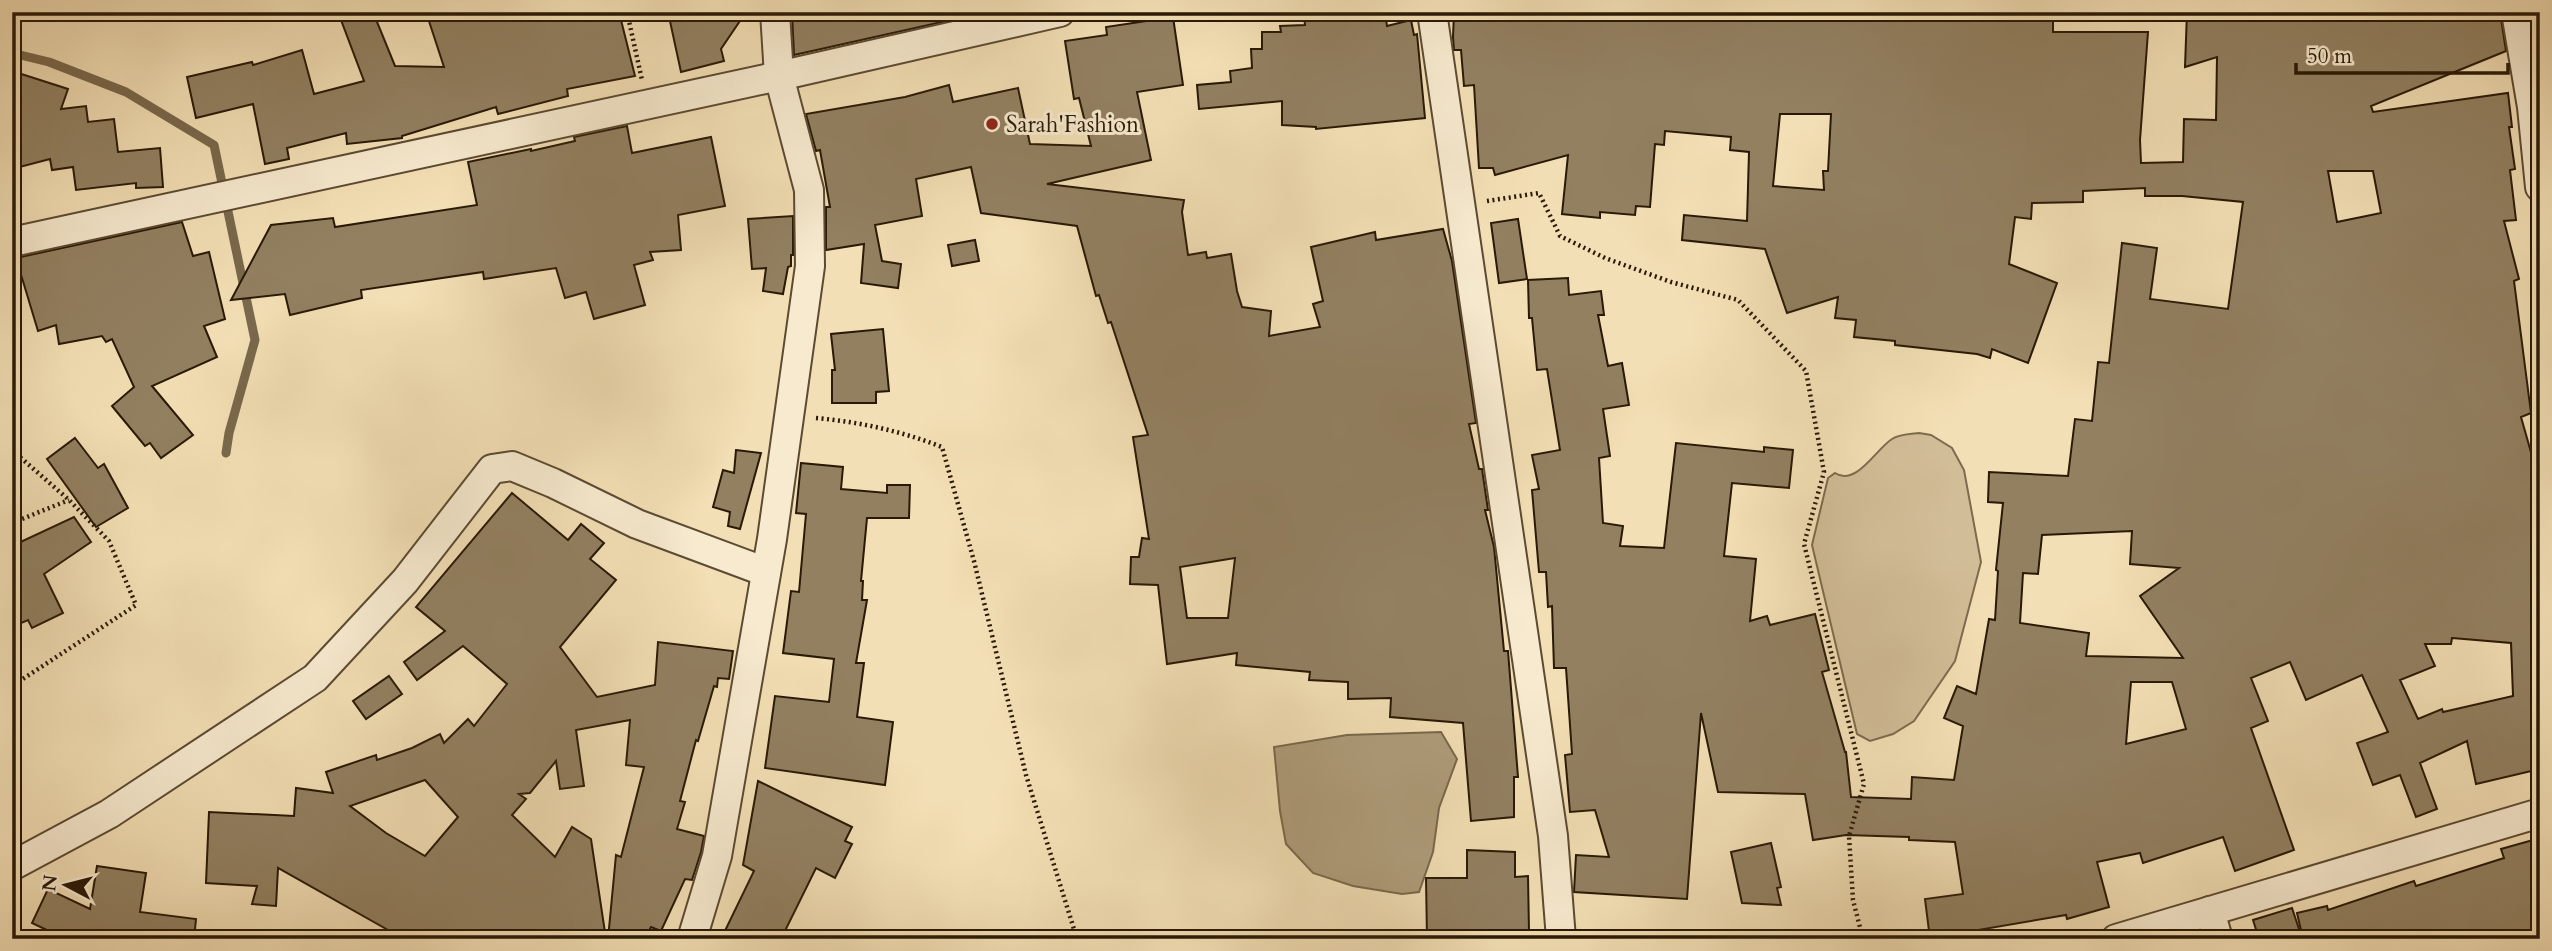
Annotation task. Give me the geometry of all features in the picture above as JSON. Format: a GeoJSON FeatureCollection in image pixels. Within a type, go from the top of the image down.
{"type":"FeatureCollection","features":[{"type":"Feature","properties":{"kind":"street"},"geometry":{"type":"LineString","coordinates":[[692,939],[717,856],[766,572],[810,266],[809,190],[779,76],[775,12]]}},
{"type":"Feature","properties":{"kind":"street"},"geometry":{"type":"LineString","coordinates":[[12,242],[779,76],[1060,12]]}},
{"type":"Feature","properties":{"kind":"street"},"geometry":{"type":"LineString","coordinates":[[1432,12],[1553,836],[1561,939]]}},
{"type":"Feature","properties":{"kind":"street"},"geometry":{"type":"LineString","coordinates":[[2516,12],[2536,106],[2540,187]]}},
{"type":"Feature","properties":{"kind":"street"},"geometry":{"type":"LineString","coordinates":[[12,866],[109,814],[315,678],[405,580],[492,469],[512,466],[637,524],[766,572]]}},
{"type":"Feature","properties":{"kind":"street"},"geometry":{"type":"LineString","coordinates":[[2116,939],[2540,813]]}},
{"type":"Feature","properties":{"kind":"street"},"geometry":{"type":"LineString","coordinates":[[2210,911],[2218,939]]}},
{"type":"Feature","properties":{"kind":"path"},"geometry":{"type":"LineString","coordinates":[[627,12],[648,104]]}},
{"type":"Feature","properties":{"kind":"path"},"geometry":{"type":"LineString","coordinates":[[1461,205],[1539,193],[1560,236],[1605,257],[1671,282],[1738,300],[1806,371],[1824,472],[1804,544],[1864,784],[1849,836],[1853,900],[1863,939]]}},
{"type":"Feature","properties":{"kind":"path"},"geometry":{"type":"LineString","coordinates":[[789,416],[846,420],[903,432],[942,447],[974,561],[1026,775],[1077,939]]}},
{"type":"Feature","properties":{"kind":"path"},"geometry":{"type":"LineString","coordinates":[[12,450],[69,500],[109,541],[136,605],[12,687]]}},
{"type":"Feature","properties":{"kind":"path"},"geometry":{"type":"LineString","coordinates":[[12,523],[69,500]]}},
{"type":"Feature","properties":{"kind":"shaded area"},"geometry":{"type":"Polygon","coordinates":[[[1919,433],[1931,435],[1952,448],[1964,470],[1981,562],[1955,661],[1914,721],[1893,734],[1870,741],[1857,734],[1812,545],[1828,478],[1835,473],[1851,475],[1892,439],[1919,433]]]}},
{"type":"Feature","properties":{"kind":"shaded area"},"geometry":{"type":"Polygon","coordinates":[[[1441,732],[1457,759],[1439,808],[1433,852],[1419,892],[1402,894],[1353,886],[1313,873],[1286,844],[1274,747],[1347,735],[1441,732]]]}},
{"type":"Feature","properties":{"kind":"building"},"geometry":{"type":"Polygon","coordinates":[[[338,12],[373,12],[395,66],[444,67],[426,12],[619,12],[635,76],[567,89],[568,96],[498,114],[496,107],[402,138],[347,144],[346,133],[287,148],[289,159],[265,164],[253,104],[196,118],[187,77],[252,62],[253,65],[302,50],[314,94],[364,81],[338,12]]]}},
{"type":"Feature","properties":{"kind":"building"},"geometry":{"type":"Polygon","coordinates":[[[668,12],[746,12],[721,49],[724,61],[681,72],[668,12]]]}},
{"type":"Feature","properties":{"kind":"building"},"geometry":{"type":"Polygon","coordinates":[[[792,12],[959,12],[960,18],[794,55],[792,12]]]}},
{"type":"Feature","properties":{"kind":"building"},"geometry":{"type":"Polygon","coordinates":[[[1342,12],[1385,12],[1387,26],[1411,20],[1414,35],[1417,34],[1425,118],[1316,129],[1282,125],[1282,101],[1199,109],[1197,85],[1231,82],[1230,71],[1252,68],[1251,49],[1262,49],[1262,32],[1281,32],[1280,26],[1305,25],[1304,16],[1342,12]]]}},
{"type":"Feature","properties":{"kind":"building"},"geometry":{"type":"Polygon","coordinates":[[[1454,12],[2053,12],[2053,32],[2148,32],[2140,140],[2141,163],[2183,162],[2184,119],[2216,120],[2217,57],[2185,67],[2187,12],[2500,12],[2506,51],[2371,106],[2373,112],[2508,93],[2512,127],[2509,127],[2515,169],[2510,170],[2516,220],[2504,221],[2519,279],[2514,281],[2531,413],[2521,417],[2540,484],[2540,769],[2476,784],[2467,741],[2420,763],[2437,809],[2416,817],[2400,775],[2373,785],[2357,743],[2388,732],[2362,675],[2306,700],[2290,662],[2251,678],[2268,721],[2251,728],[2294,850],[2235,871],[2223,837],[2143,863],[2140,853],[2097,862],[2109,907],[2067,919],[2066,915],[1972,931],[1973,939],[1930,939],[1925,899],[1963,894],[1955,842],[1846,835],[1813,840],[1805,794],[1718,792],[1701,713],[1687,899],[1574,892],[1576,855],[1609,857],[1595,810],[1570,812],[1565,755],[1572,754],[1566,668],[1554,668],[1552,606],[1548,607],[1546,572],[1539,572],[1532,490],[1539,489],[1532,455],[1560,450],[1547,369],[1537,370],[1532,318],[1529,318],[1528,280],[1568,278],[1569,295],[1601,291],[1604,315],[1598,315],[1608,366],[1622,363],[1629,405],[1603,409],[1610,456],[1599,458],[1603,523],[1623,526],[1620,546],[1664,548],[1676,443],[1764,452],[1764,447],[1793,450],[1789,488],[1732,483],[1724,556],[1756,559],[1750,621],[1767,616],[1770,625],[1815,614],[1829,670],[1822,672],[1846,752],[1851,797],[1911,799],[1912,777],[1954,780],[1963,726],[1944,718],[1957,686],[1976,694],[1989,619],[1995,620],[1996,570],[2003,503],[1988,502],[1989,472],[2068,476],[2075,419],[2092,421],[2098,362],[2109,363],[2122,243],[2157,248],[2150,299],[2228,309],[2243,202],[2182,196],[2145,196],[2145,188],[2083,191],[2083,202],[2032,203],[2031,219],[2015,217],[2009,264],[2057,283],[2028,363],[1992,349],[1990,358],[1977,354],[1895,345],[1895,341],[1854,337],[1856,320],[1835,318],[1838,297],[1787,313],[1765,249],[1682,240],[1684,215],[1747,221],[1749,152],[1730,150],[1731,137],[1665,131],[1664,145],[1655,144],[1650,207],[1636,206],[1635,215],[1600,212],[1600,218],[1562,214],[1568,155],[1495,175],[1493,168],[1479,168],[1474,85],[1464,86],[1461,50],[1454,50],[1454,12]],[[1780,114],[1773,186],[1824,190],[1823,171],[1828,171],[1831,114],[1780,114]],[[2328,171],[2337,222],[2381,213],[2373,171],[2328,171]],[[2132,531],[2042,535],[2038,574],[2023,573],[2020,623],[2089,633],[2086,656],[2183,658],[2140,596],[2179,568],[2130,564],[2132,531]],[[2452,638],[2451,644],[2425,644],[2435,666],[2400,680],[2418,719],[2442,709],[2443,712],[2513,696],[2511,643],[2452,638]],[[2131,682],[2126,744],[2186,729],[2172,682],[2131,682]]]}},
{"type":"Feature","properties":{"kind":"building"},"geometry":{"type":"Polygon","coordinates":[[[1173,17],[1183,85],[1137,92],[1151,160],[1047,184],[1184,200],[1182,212],[1188,255],[1206,252],[1207,258],[1231,254],[1242,307],[1271,311],[1269,336],[1320,327],[1313,304],[1323,301],[1311,247],[1375,232],[1376,240],[1443,229],[1452,261],[1476,423],[1469,424],[1479,469],[1482,469],[1488,510],[1485,510],[1494,547],[1504,651],[1508,651],[1518,777],[1514,777],[1514,817],[1471,821],[1463,723],[1390,717],[1391,698],[1348,699],[1348,682],[1309,680],[1310,672],[1236,665],[1237,653],[1167,664],[1158,585],[1130,584],[1131,557],[1139,557],[1142,538],[1149,539],[1133,437],[1148,435],[1111,322],[1108,323],[1099,295],[1096,296],[1077,226],[981,213],[971,167],[916,179],[922,216],[875,225],[882,261],[901,264],[898,288],[861,283],[864,244],[826,250],[826,207],[830,207],[820,150],[816,151],[806,114],[905,97],[949,85],[953,102],[1018,88],[1030,144],[1091,146],[1079,98],[1074,99],[1065,41],[1107,35],[1106,27],[1173,17]],[[1235,558],[1180,567],[1187,618],[1228,618],[1235,558]]]}},
{"type":"Feature","properties":{"kind":"building"},"geometry":{"type":"Polygon","coordinates":[[[12,71],[68,89],[61,109],[86,106],[88,122],[114,119],[118,152],[160,148],[163,187],[136,188],[136,183],[76,190],[73,167],[52,170],[50,159],[12,169],[12,71]]]}},
{"type":"Feature","properties":{"kind":"building"},"geometry":{"type":"Polygon","coordinates":[[[627,126],[632,153],[711,137],[725,206],[678,215],[681,250],[650,252],[653,260],[634,265],[645,305],[594,319],[586,292],[565,298],[556,268],[484,279],[483,272],[361,290],[362,298],[290,315],[285,294],[231,300],[271,225],[333,218],[335,227],[477,205],[468,162],[531,151],[575,141],[574,137],[627,126]]]}},
{"type":"Feature","properties":{"kind":"building"},"geometry":{"type":"Polygon","coordinates":[[[793,216],[793,255],[783,294],[763,291],[766,268],[752,269],[748,219],[793,216]]]}},
{"type":"Feature","properties":{"kind":"building"},"geometry":{"type":"Polygon","coordinates":[[[1518,219],[1527,279],[1499,283],[1491,223],[1518,219]]]}},
{"type":"Feature","properties":{"kind":"building"},"geometry":{"type":"Polygon","coordinates":[[[182,222],[193,256],[209,252],[225,319],[204,326],[217,357],[152,386],[193,435],[161,458],[150,443],[145,446],[112,406],[134,387],[112,339],[106,342],[102,336],[59,344],[56,325],[38,331],[16,258],[182,222]]]}},
{"type":"Feature","properties":{"kind":"building"},"geometry":{"type":"Polygon","coordinates":[[[975,240],[979,261],[952,266],[948,245],[975,240]]]}},
{"type":"Feature","properties":{"kind":"building"},"geometry":{"type":"Polygon","coordinates":[[[883,329],[889,391],[876,392],[876,403],[832,403],[832,370],[835,370],[831,334],[883,329]]]}},
{"type":"Feature","properties":{"kind":"building"},"geometry":{"type":"Polygon","coordinates":[[[75,438],[98,468],[104,464],[128,508],[96,527],[47,459],[75,438]]]}},
{"type":"Feature","properties":{"kind":"building"},"geometry":{"type":"Polygon","coordinates":[[[736,450],[761,453],[740,529],[728,526],[730,512],[713,507],[723,470],[734,473],[736,450]]]}},
{"type":"Feature","properties":{"kind":"building"},"geometry":{"type":"Polygon","coordinates":[[[801,463],[843,467],[841,489],[887,493],[887,485],[910,485],[909,518],[867,518],[861,581],[862,600],[867,600],[856,663],[864,663],[857,717],[893,722],[885,785],[765,768],[775,696],[829,702],[834,659],[783,653],[791,591],[799,592],[806,514],[796,513],[801,463]]]}},
{"type":"Feature","properties":{"kind":"building"},"geometry":{"type":"Polygon","coordinates":[[[512,493],[568,540],[581,524],[604,543],[590,559],[616,580],[560,647],[597,697],[655,685],[658,642],[733,651],[729,679],[718,678],[717,687],[714,686],[680,801],[685,802],[677,829],[704,836],[701,852],[692,880],[685,879],[661,931],[651,927],[645,939],[608,939],[616,855],[621,857],[644,767],[626,765],[630,720],[576,730],[584,786],[560,789],[556,761],[530,793],[519,794],[526,799],[512,815],[555,857],[572,827],[591,839],[606,939],[404,939],[278,868],[276,906],[252,904],[257,886],[206,883],[209,812],[294,816],[296,788],[333,793],[326,772],[376,755],[377,760],[412,748],[440,734],[444,743],[468,719],[474,726],[507,684],[463,646],[417,680],[404,662],[445,631],[416,607],[512,493]],[[425,780],[350,806],[386,833],[425,856],[458,817],[425,780]]]}},
{"type":"Feature","properties":{"kind":"building"},"geometry":{"type":"Polygon","coordinates":[[[74,517],[91,542],[44,574],[63,613],[32,628],[28,620],[12,627],[12,546],[74,517]]]}},
{"type":"Feature","properties":{"kind":"building"},"geometry":{"type":"Polygon","coordinates":[[[389,676],[402,694],[366,719],[353,701],[389,676]]]}},
{"type":"Feature","properties":{"kind":"building"},"geometry":{"type":"Polygon","coordinates":[[[758,781],[852,827],[845,841],[852,844],[835,878],[816,868],[781,939],[721,939],[754,871],[743,865],[758,781]]]}},
{"type":"Feature","properties":{"kind":"building"},"geometry":{"type":"Polygon","coordinates":[[[2540,838],[2540,939],[2303,939],[2297,913],[2327,906],[2328,910],[2414,881],[2416,886],[2504,858],[2501,849],[2540,838]]]}},
{"type":"Feature","properties":{"kind":"building"},"geometry":{"type":"Polygon","coordinates":[[[1771,843],[1781,887],[1777,888],[1781,905],[1742,903],[1731,852],[1771,843]]]}},
{"type":"Feature","properties":{"kind":"building"},"geometry":{"type":"Polygon","coordinates":[[[1467,850],[1515,852],[1515,877],[1528,876],[1529,931],[1481,932],[1481,939],[1427,939],[1426,878],[1467,878],[1467,850]]]}},
{"type":"Feature","properties":{"kind":"building"},"geometry":{"type":"Polygon","coordinates":[[[97,866],[146,873],[140,912],[196,919],[194,939],[116,939],[57,930],[55,934],[32,923],[48,889],[90,909],[97,866]]]}},
{"type":"Feature","properties":{"kind":"building"},"geometry":{"type":"Polygon","coordinates":[[[2292,908],[2300,932],[2277,939],[2259,939],[2253,920],[2292,908]]]}},
{"type":"Feature","properties":{"kind":"waterway"},"geometry":{"type":"LineString","coordinates":[[12,53],[49,62],[126,92],[214,145],[255,340],[226,453]]}},
{"type":"Feature","properties":{"kind":"place","name":"Sarah'Fashion"},"geometry":{"type":"Point","coordinates":[992,124]}}]}
